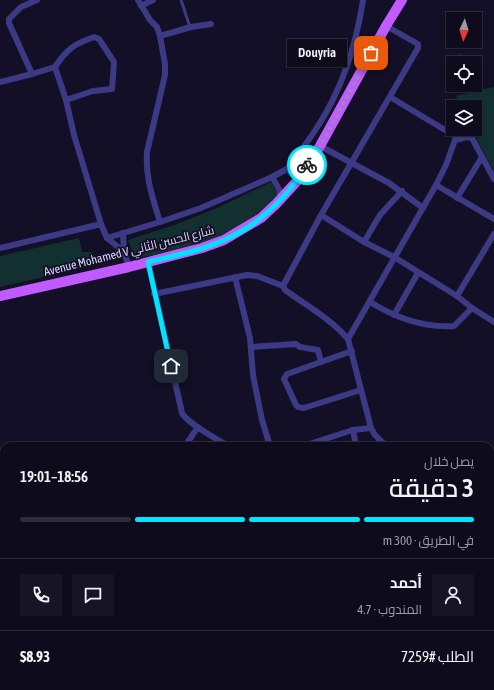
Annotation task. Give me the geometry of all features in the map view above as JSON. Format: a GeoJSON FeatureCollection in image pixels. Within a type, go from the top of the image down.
{"type":"FeatureCollection","features":[{"type":"Feature","properties":{"kind":"main road","name":"Avenue Mohamed V شارع الحسن الثاني"},"geometry":{"type":"LineString","coordinates":[[0,296],[130,267],[202,248],[224,240],[261,218],[298,180],[320,146],[386,26],[402,0]]}},
{"type":"Feature","properties":{"kind":"street"},"geometry":{"type":"LineString","coordinates":[[32,74],[8,22],[9,19],[21,7],[37,0]]}},
{"type":"Feature","properties":{"kind":"street"},"geometry":{"type":"LineString","coordinates":[[138,0],[156,27],[160,36],[165,64],[165,75],[146,162],[147,175],[160,222]]}},
{"type":"Feature","properties":{"kind":"street"},"geometry":{"type":"LineString","coordinates":[[141,6],[153,0]]}},
{"type":"Feature","properties":{"kind":"street"},"geometry":{"type":"LineString","coordinates":[[107,238],[201,208],[287,169],[317,129],[343,77],[351,58],[357,35],[363,0]]}},
{"type":"Feature","properties":{"kind":"street"},"geometry":{"type":"LineString","coordinates":[[160,36],[191,27],[211,24]]}},
{"type":"Feature","properties":{"kind":"street"},"geometry":{"type":"LineString","coordinates":[[283,286],[321,215],[418,48],[418,44],[386,26]]}},
{"type":"Feature","properties":{"kind":"street"},"geometry":{"type":"LineString","coordinates":[[0,82],[55,67],[72,46],[81,41],[94,37],[99,39],[114,62],[112,89],[93,91],[66,100]]}},
{"type":"Feature","properties":{"kind":"street"},"geometry":{"type":"LineString","coordinates":[[55,67],[66,100],[74,135],[101,224],[107,238],[124,252]]}},
{"type":"Feature","properties":{"kind":"street"},"geometry":{"type":"LineString","coordinates":[[390,97],[460,139]]}},
{"type":"Feature","properties":{"kind":"street"},"geometry":{"type":"LineString","coordinates":[[348,339],[436,185],[446,165],[455,140],[469,137],[472,138],[494,179]]}},
{"type":"Feature","properties":{"kind":"street"},"geometry":{"type":"LineString","coordinates":[[320,146],[402,191],[423,208]]}},
{"type":"Feature","properties":{"kind":"street"},"geometry":{"type":"LineString","coordinates":[[457,198],[482,157]]}},
{"type":"Feature","properties":{"kind":"street"},"geometry":{"type":"LineString","coordinates":[[287,169],[298,180]]}},
{"type":"Feature","properties":{"kind":"street"},"geometry":{"type":"LineString","coordinates":[[272,177],[279,189],[281,199]]}},
{"type":"Feature","properties":{"kind":"street"},"geometry":{"type":"LineString","coordinates":[[436,185],[494,218]]}},
{"type":"Feature","properties":{"kind":"street"},"geometry":{"type":"LineString","coordinates":[[364,242],[380,215],[402,191]]}},
{"type":"Feature","properties":{"kind":"street"},"geometry":{"type":"LineString","coordinates":[[321,215],[364,242],[394,257],[457,296],[494,322]]}},
{"type":"Feature","properties":{"kind":"street"},"geometry":{"type":"LineString","coordinates":[[0,248],[101,224]]}},
{"type":"Feature","properties":{"kind":"street"},"geometry":{"type":"LineString","coordinates":[[123,233],[124,252],[130,267]]}},
{"type":"Feature","properties":{"kind":"street"},"geometry":{"type":"LineString","coordinates":[[457,296],[494,234]]}},
{"type":"Feature","properties":{"kind":"street"},"geometry":{"type":"LineString","coordinates":[[148,262],[182,413],[184,417],[222,442]]}},
{"type":"Feature","properties":{"kind":"street"},"geometry":{"type":"LineString","coordinates":[[394,315],[418,273]]}},
{"type":"Feature","properties":{"kind":"street"},"geometry":{"type":"LineString","coordinates":[[154,294],[247,275],[257,276],[283,286],[285,290],[332,323],[348,339],[371,428],[382,442]]}},
{"type":"Feature","properties":{"kind":"street"},"geometry":{"type":"LineString","coordinates":[[235,277],[251,347],[253,375],[262,420],[269,442]]}},
{"type":"Feature","properties":{"kind":"street"},"geometry":{"type":"LineString","coordinates":[[370,302],[405,320],[440,327],[454,326],[472,308]]}},
{"type":"Feature","properties":{"kind":"street"},"geometry":{"type":"LineString","coordinates":[[251,347],[296,344],[300,347],[318,350],[321,362]]}},
{"type":"Feature","properties":{"kind":"street"},"geometry":{"type":"LineString","coordinates":[[352,351],[286,374],[284,379],[296,405],[304,408],[361,390]]}},
{"type":"Feature","properties":{"kind":"street"},"geometry":{"type":"LineString","coordinates":[[188,442],[198,427]]}},
{"type":"Feature","properties":{"kind":"street"},"geometry":{"type":"LineString","coordinates":[[326,442],[353,430],[371,428]]}},
{"type":"Feature","properties":{"kind":"street"},"geometry":{"type":"LineString","coordinates":[[353,430],[355,442]]}},
{"type":"Feature","properties":{"kind":"lane"},"geometry":{"type":"LineString","coordinates":[[181,0],[191,27]]}},
{"type":"Feature","properties":{"kind":"green space"},"geometry":{"type":"Polygon","coordinates":[[[494,87],[494,172],[476,136],[482,136],[482,100],[458,100],[456,96],[473,92],[482,92],[482,90],[494,87]]]}},
{"type":"Feature","properties":{"kind":"green space"},"geometry":{"type":"Polygon","coordinates":[[[271,182],[278,194],[263,209],[232,230],[185,248],[135,258],[128,240],[177,224],[217,208],[271,182]]]}},
{"type":"Feature","properties":{"kind":"green space"},"geometry":{"type":"Polygon","coordinates":[[[79,238],[82,252],[92,252],[99,264],[0,287],[0,256],[79,238]]]}},
{"type":"Feature","properties":{"kind":"water"},"geometry":{"type":"Polygon","coordinates":[[[459,53],[468,56],[458,56],[459,53]]]}},
{"type":"Feature","properties":{"kind":"way so far"},"geometry":{"type":"LineString","coordinates":[[307,165],[320,146],[371,53]]}},
{"type":"Feature","properties":{"kind":"place","name":"Douyria"},"geometry":{"type":"Point","coordinates":[371,53]}},
{"type":"Feature","properties":{"kind":"route"},"geometry":{"type":"LineString","coordinates":[[171,366],[148,262],[202,248],[224,240],[244,229],[261,218],[290,190],[307,165]]}}]}
